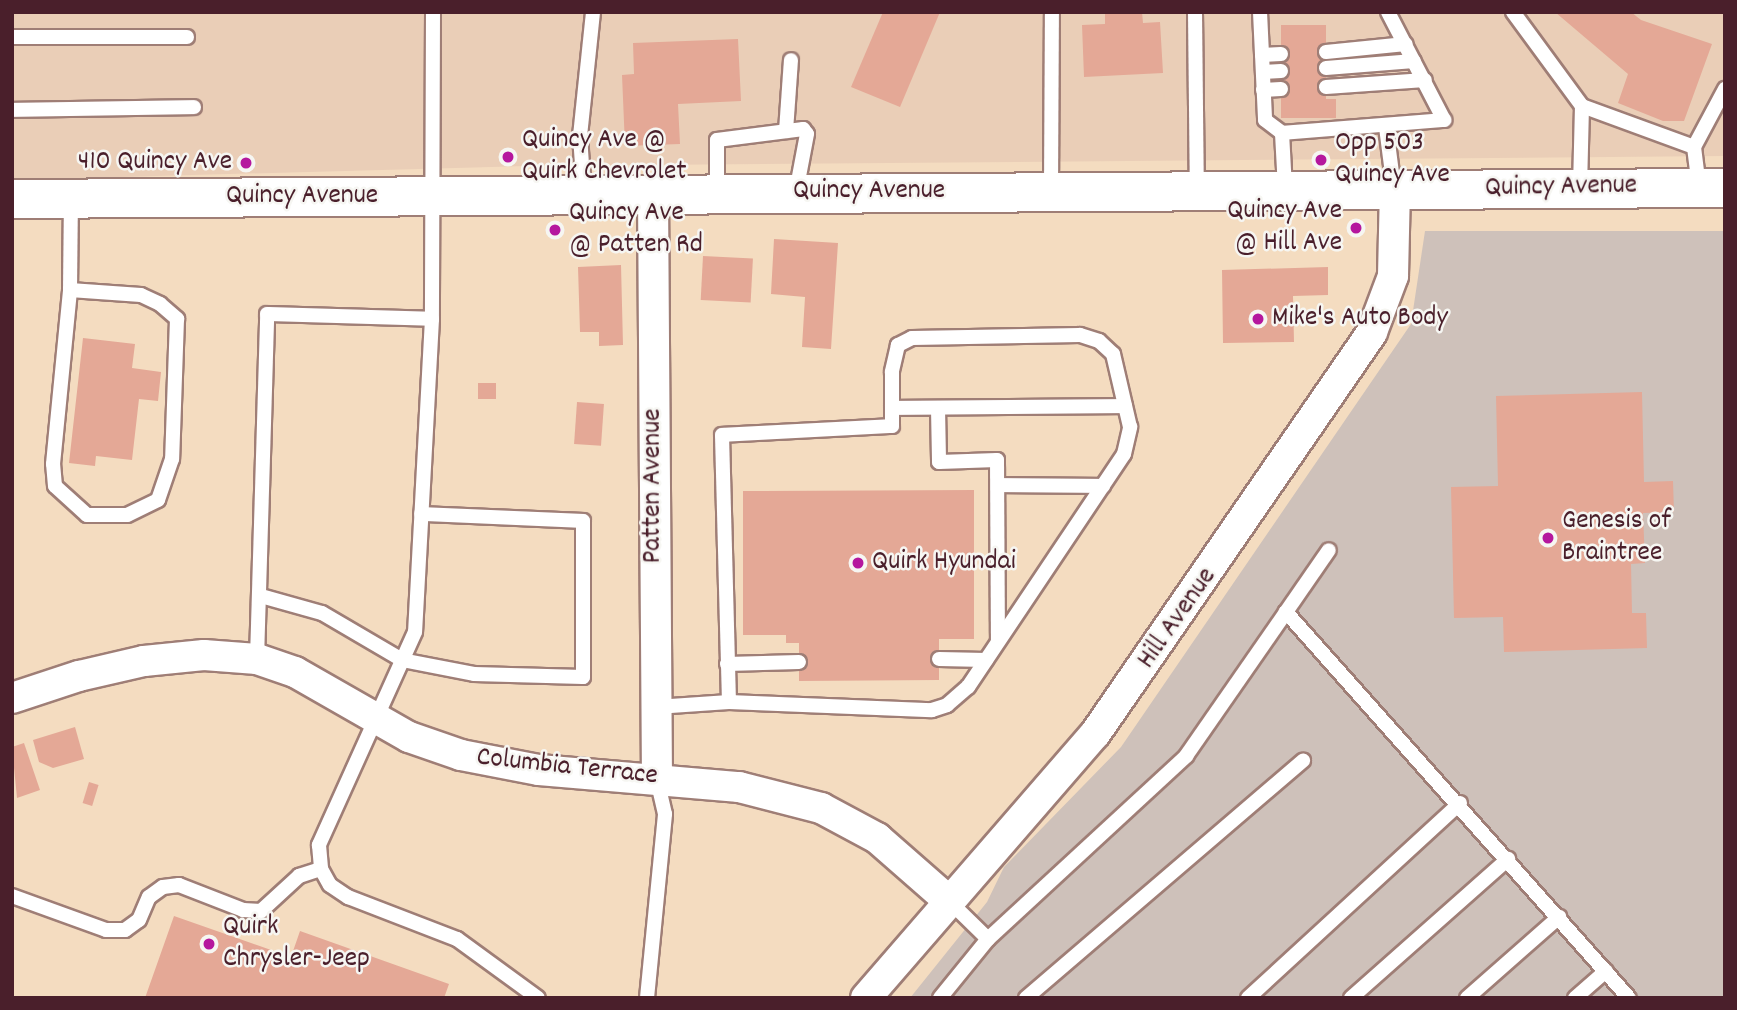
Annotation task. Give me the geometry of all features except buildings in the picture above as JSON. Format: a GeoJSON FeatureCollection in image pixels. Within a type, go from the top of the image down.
{"type":"FeatureCollection","features":[{"type":"Feature","properties":{"kind":"main road","name":"Quincy Avenue"},"geometry":{"type":"LineString","coordinates":[[12,199],[1712,188]]}},
{"type":"Feature","properties":{"kind":"street","name":"Hill Avenue"},"geometry":{"type":"LineString","coordinates":[[866,998],[1055,784],[1119,702],[1372,332],[1393,275],[1395,191]]}},
{"type":"Feature","properties":{"kind":"street","name":"Patten Avenue"},"geometry":{"type":"LineString","coordinates":[[653,194],[657,778]]}},
{"type":"Feature","properties":{"kind":"street","name":"Columbia Terrace"},"geometry":{"type":"LineString","coordinates":[[12,698],[79,676],[144,661],[204,655],[257,659],[295,672],[375,720],[426,744],[495,763],[761,791],[821,807],[877,838],[949,901]]}},
{"type":"Feature","properties":{"kind":"lane"},"geometry":{"type":"LineString","coordinates":[[433,12],[435,196],[432,319],[415,632],[318,845],[321,869],[330,885],[348,897],[457,939],[538,998]]}},
{"type":"Feature","properties":{"kind":"lane"},"geometry":{"type":"LineString","coordinates":[[584,194],[580,136],[593,12]]}},
{"type":"Feature","properties":{"kind":"lane"},"geometry":{"type":"LineString","coordinates":[[1051,191],[1052,12]]}},
{"type":"Feature","properties":{"kind":"lane"},"geometry":{"type":"LineString","coordinates":[[1195,12],[1197,191]]}},
{"type":"Feature","properties":{"kind":"lane"},"geometry":{"type":"LineString","coordinates":[[1260,12],[1265,120],[1282,133],[1386,127],[1444,120],[1388,12]]}},
{"type":"Feature","properties":{"kind":"lane"},"geometry":{"type":"LineString","coordinates":[[1513,12],[1582,106],[1694,147],[1712,188]]}},
{"type":"Feature","properties":{"kind":"lane"},"geometry":{"type":"LineString","coordinates":[[12,37],[187,37]]}},
{"type":"Feature","properties":{"kind":"lane"},"geometry":{"type":"LineString","coordinates":[[1326,52],[1406,44]]}},
{"type":"Feature","properties":{"kind":"lane"},"geometry":{"type":"LineString","coordinates":[[1262,55],[1281,54]]}},
{"type":"Feature","properties":{"kind":"lane"},"geometry":{"type":"LineString","coordinates":[[786,131],[791,60]]}},
{"type":"Feature","properties":{"kind":"lane"},"geometry":{"type":"LineString","coordinates":[[1326,68],[1414,61]]}},
{"type":"Feature","properties":{"kind":"lane"},"geometry":{"type":"LineString","coordinates":[[1263,72],[1281,71]]}},
{"type":"Feature","properties":{"kind":"lane"},"geometry":{"type":"LineString","coordinates":[[1326,87],[1425,80]]}},
{"type":"Feature","properties":{"kind":"lane"},"geometry":{"type":"LineString","coordinates":[[1264,90],[1281,89]]}},
{"type":"Feature","properties":{"kind":"lane"},"geometry":{"type":"LineString","coordinates":[[1694,147],[1725,89]]}},
{"type":"Feature","properties":{"kind":"lane"},"geometry":{"type":"LineString","coordinates":[[1580,187],[1582,106]]}},
{"type":"Feature","properties":{"kind":"lane"},"geometry":{"type":"LineString","coordinates":[[12,110],[194,107]]}},
{"type":"Feature","properties":{"kind":"lane"},"geometry":{"type":"LineString","coordinates":[[1386,127],[1395,191]]}},
{"type":"Feature","properties":{"kind":"lane"},"geometry":{"type":"LineString","coordinates":[[717,193],[717,141],[803,129],[807,134],[796,192]]}},
{"type":"Feature","properties":{"kind":"lane"},"geometry":{"type":"LineString","coordinates":[[1282,133],[1285,191]]}},
{"type":"Feature","properties":{"kind":"lane"},"geometry":{"type":"LineString","coordinates":[[70,290],[141,296],[160,304],[177,319],[172,459],[158,500],[127,515],[87,515],[55,486],[70,290],[71,199]]}},
{"type":"Feature","properties":{"kind":"lane"},"geometry":{"type":"LineString","coordinates":[[257,659],[261,596],[267,314],[432,319]]}},
{"type":"Feature","properties":{"kind":"lane"},"geometry":{"type":"LineString","coordinates":[[656,707],[729,702],[932,710],[947,705],[968,687],[1124,454],[1130,427],[1114,354],[1099,341],[1080,335],[912,338],[898,345],[892,426],[722,435],[729,702]]}},
{"type":"Feature","properties":{"kind":"lane"},"geometry":{"type":"LineString","coordinates":[[892,408],[1125,406]]}},
{"type":"Feature","properties":{"kind":"lane"},"geometry":{"type":"LineString","coordinates":[[938,408],[939,462],[997,460],[998,641]]}},
{"type":"Feature","properties":{"kind":"lane"},"geometry":{"type":"LineString","coordinates":[[998,485],[1103,486]]}},
{"type":"Feature","properties":{"kind":"lane"},"geometry":{"type":"LineString","coordinates":[[261,596],[322,613],[402,660],[474,674],[583,677],[583,521],[421,513]]}},
{"type":"Feature","properties":{"kind":"lane"},"geometry":{"type":"LineString","coordinates":[[940,998],[988,939],[1186,756],[1329,550]]}},
{"type":"Feature","properties":{"kind":"lane"},"geometry":{"type":"LineString","coordinates":[[1286,612],[1460,803],[1629,998]]}},
{"type":"Feature","properties":{"kind":"lane"},"geometry":{"type":"LineString","coordinates":[[939,659],[986,660]]}},
{"type":"Feature","properties":{"kind":"lane"},"geometry":{"type":"LineString","coordinates":[[727,664],[799,662]]}},
{"type":"Feature","properties":{"kind":"lane"},"geometry":{"type":"LineString","coordinates":[[1026,998],[1303,761]]}},
{"type":"Feature","properties":{"kind":"lane"},"geometry":{"type":"LineString","coordinates":[[647,998],[665,814],[657,778]]}},
{"type":"Feature","properties":{"kind":"lane"},"geometry":{"type":"LineString","coordinates":[[1248,998],[1460,803]]}},
{"type":"Feature","properties":{"kind":"lane"},"geometry":{"type":"LineString","coordinates":[[1351,998],[1508,859]]}},
{"type":"Feature","properties":{"kind":"lane"},"geometry":{"type":"LineString","coordinates":[[12,896],[106,930],[125,930],[139,919],[149,897],[163,887],[179,885],[243,911],[261,911],[299,876],[321,869]]}},
{"type":"Feature","properties":{"kind":"lane"},"geometry":{"type":"LineString","coordinates":[[949,901],[988,939]]}},
{"type":"Feature","properties":{"kind":"lane"},"geometry":{"type":"LineString","coordinates":[[1467,998],[1559,917]]}},
{"type":"Feature","properties":{"kind":"lane"},"geometry":{"type":"LineString","coordinates":[[1576,998],[1606,971]]}},
{"type":"Feature","properties":{"kind":"shaded area"},"geometry":{"type":"Polygon","coordinates":[[[12,12],[1725,12],[1725,156],[526,166],[12,180],[12,12]]]}},
{"type":"Feature","properties":{"kind":"shaded area"},"geometry":{"type":"Polygon","coordinates":[[[1425,231],[1725,231],[1725,998],[910,998],[987,902],[1004,867],[1121,747],[1411,324],[1425,231]]]}},
{"type":"Feature","properties":{"kind":"place","name":"Quincy Ave @ Quirk Chevrolet"},"geometry":{"type":"Point","coordinates":[508,157]}},
{"type":"Feature","properties":{"kind":"place","name":"Opp 503 Quincy Ave"},"geometry":{"type":"Point","coordinates":[1321,160]}},
{"type":"Feature","properties":{"kind":"place","name":"410 Quincy Ave"},"geometry":{"type":"Point","coordinates":[246,163]}},
{"type":"Feature","properties":{"kind":"place","name":"Quincy Ave @ Hill Ave"},"geometry":{"type":"Point","coordinates":[1356,228]}},
{"type":"Feature","properties":{"kind":"place","name":"Quincy Ave @ Patten Rd"},"geometry":{"type":"Point","coordinates":[555,230]}},
{"type":"Feature","properties":{"kind":"place","name":"Mike's Auto Body"},"geometry":{"type":"Point","coordinates":[1258,319]}},
{"type":"Feature","properties":{"kind":"place","name":"Genesis of Braintree"},"geometry":{"type":"Point","coordinates":[1548,538]}},
{"type":"Feature","properties":{"kind":"place","name":"Quirk Hyundai"},"geometry":{"type":"Point","coordinates":[858,563]}},
{"type":"Feature","properties":{"kind":"place","name":"Quirk Chrysler-Jeep"},"geometry":{"type":"Point","coordinates":[209,944]}}]}
